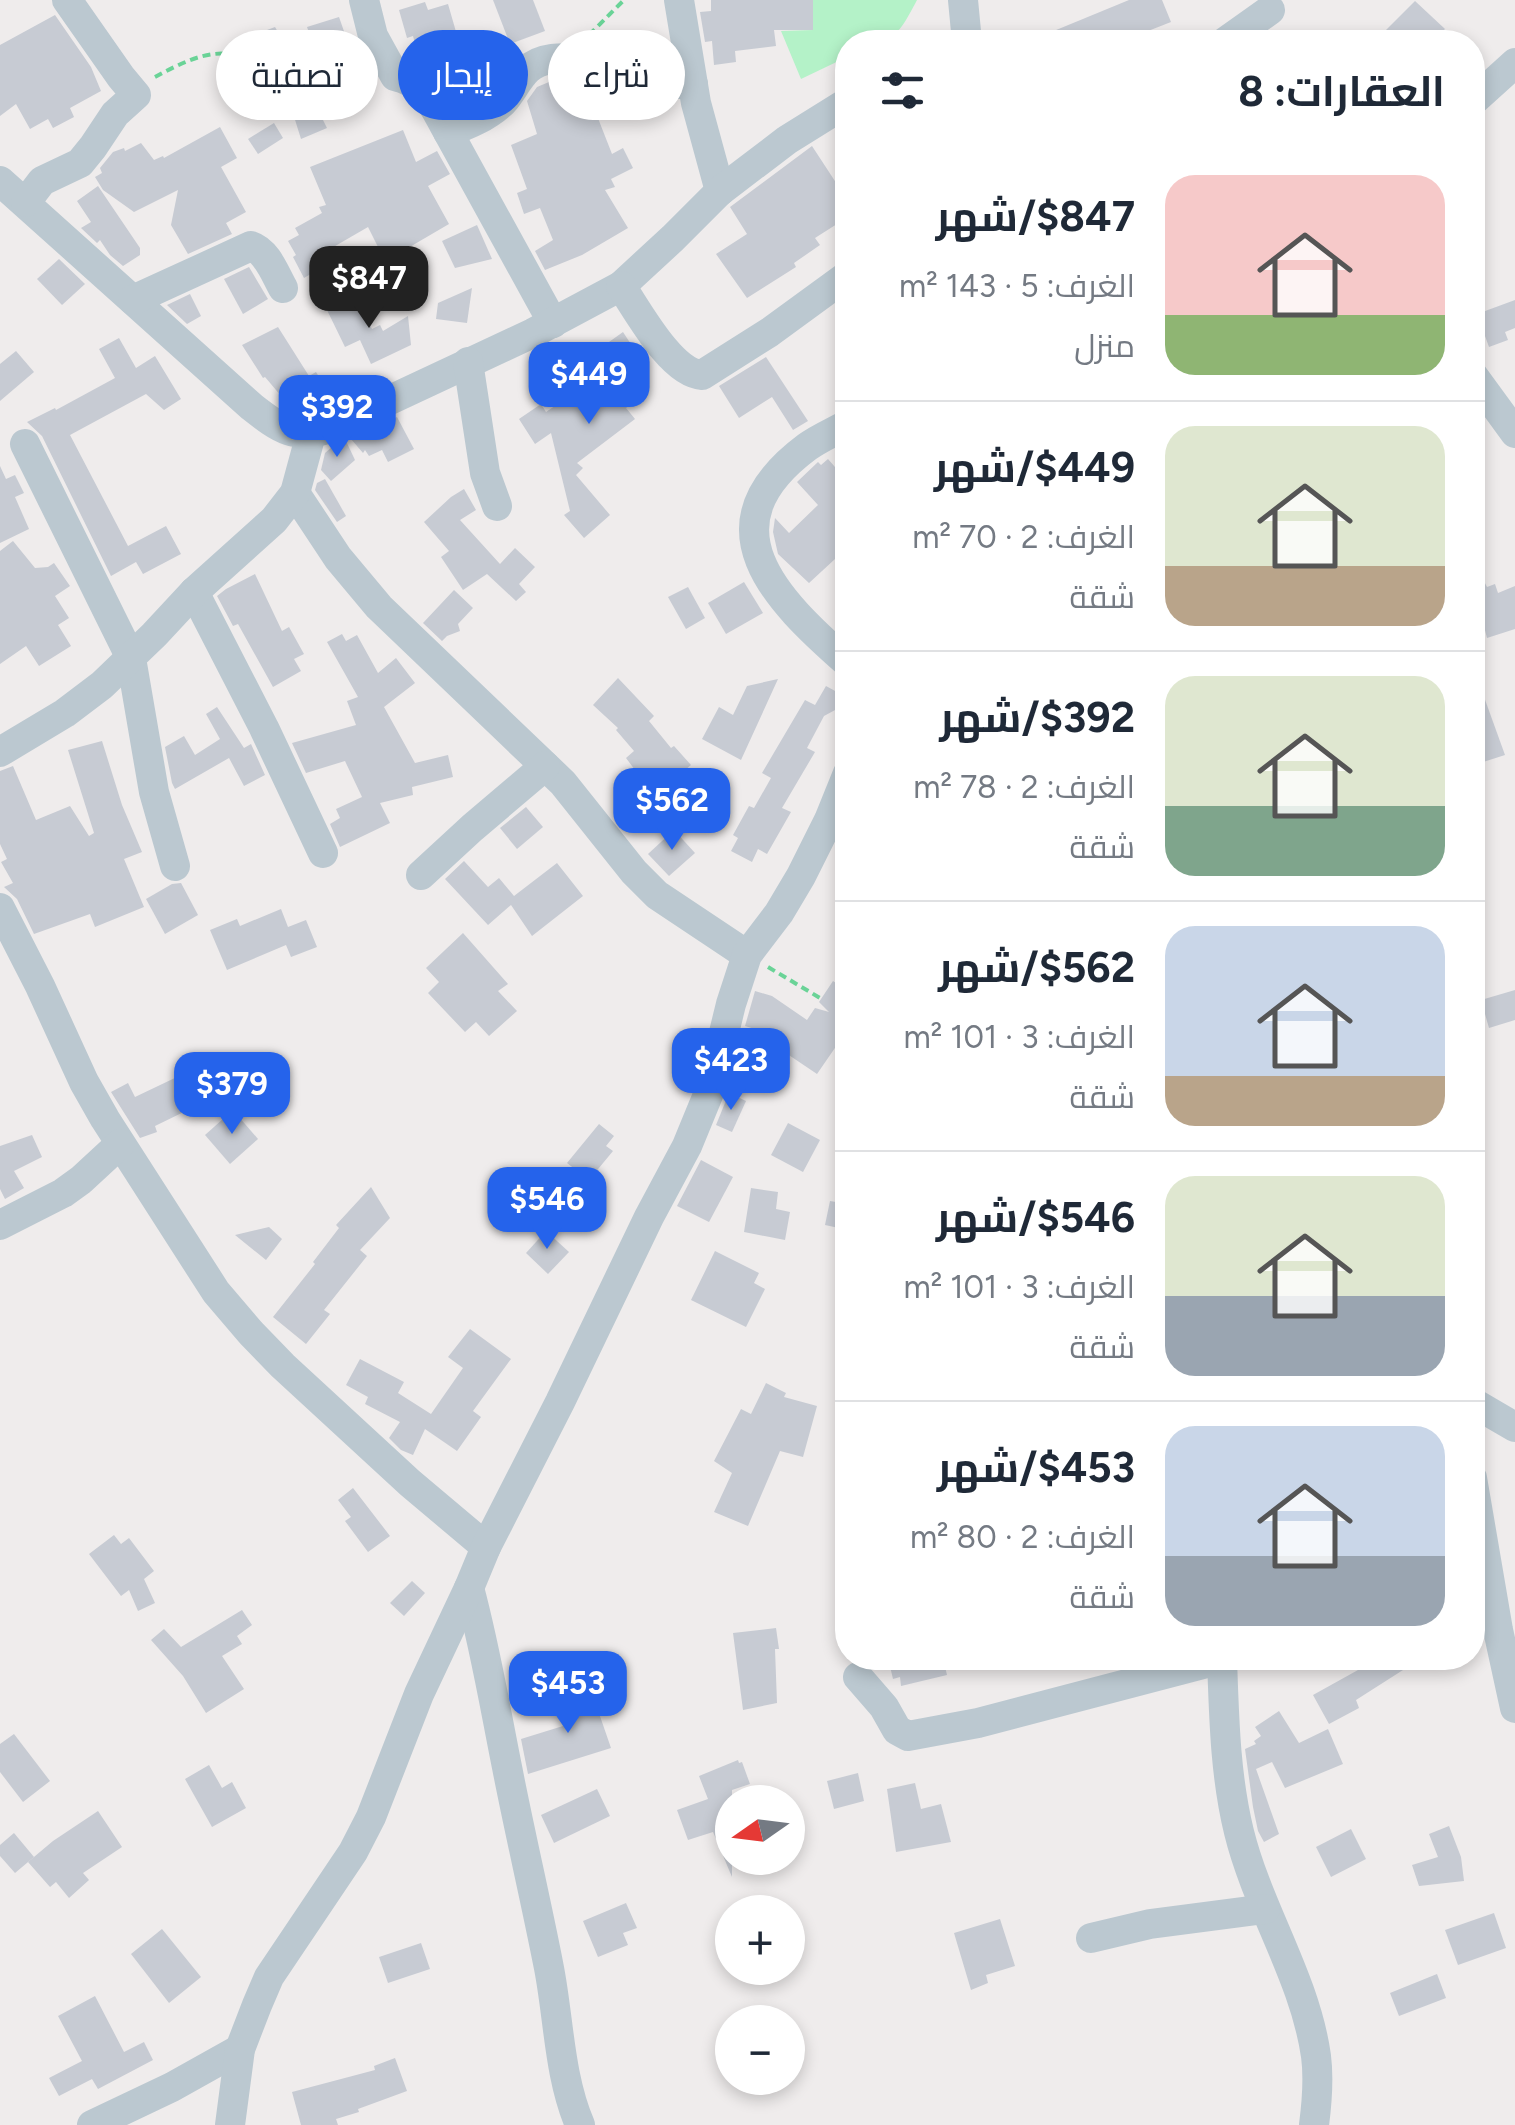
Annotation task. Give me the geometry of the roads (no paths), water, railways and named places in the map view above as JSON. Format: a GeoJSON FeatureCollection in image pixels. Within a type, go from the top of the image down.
{"type":"FeatureCollection","features":[{"type":"Feature","properties":{"kind":"street"},"geometry":{"type":"LineString","coordinates":[[26,202],[42,181],[80,163],[115,114],[136,95],[67,0]]}},
{"type":"Feature","properties":{"kind":"street"},"geometry":{"type":"LineString","coordinates":[[364,0],[372,36],[395,76],[414,82],[424,91],[553,323]]}},
{"type":"Feature","properties":{"kind":"street"},"geometry":{"type":"LineString","coordinates":[[680,0],[703,134],[720,191]]}},
{"type":"Feature","properties":{"kind":"street"},"geometry":{"type":"LineString","coordinates":[[1242,30],[1270,10]]}},
{"type":"Feature","properties":{"kind":"street"},"geometry":{"type":"LineString","coordinates":[[448,132],[490,112],[514,89],[524,72],[552,59],[587,60],[611,100],[671,84],[693,84]]}},
{"type":"Feature","properties":{"kind":"street"},"geometry":{"type":"LineString","coordinates":[[1485,94],[1513,77]]}},
{"type":"Feature","properties":{"kind":"street"},"geometry":{"type":"LineString","coordinates":[[0,182],[275,425],[294,433],[311,434],[553,323],[621,286],[720,191],[787,140],[835,119]]}},
{"type":"Feature","properties":{"kind":"street"},"geometry":{"type":"LineString","coordinates":[[132,300],[252,246],[258,247],[283,288]]}},
{"type":"Feature","properties":{"kind":"street"},"geometry":{"type":"LineString","coordinates":[[621,286],[659,343],[688,372],[702,375],[835,284]]}},
{"type":"Feature","properties":{"kind":"street"},"geometry":{"type":"LineString","coordinates":[[468,362],[485,473],[497,506]]}},
{"type":"Feature","properties":{"kind":"street"},"geometry":{"type":"LineString","coordinates":[[1485,392],[1515,433]]}},
{"type":"Feature","properties":{"kind":"street"},"geometry":{"type":"LineString","coordinates":[[835,431],[790,461],[770,483],[754,517],[756,553],[777,590],[796,615],[835,651]]}},
{"type":"Feature","properties":{"kind":"street"},"geometry":{"type":"LineString","coordinates":[[0,752],[65,713],[102,685],[194,592],[274,520],[295,492],[311,434]]}},
{"type":"Feature","properties":{"kind":"street"},"geometry":{"type":"LineString","coordinates":[[24,444],[131,658],[154,792],[175,866]]}},
{"type":"Feature","properties":{"kind":"street"},"geometry":{"type":"LineString","coordinates":[[295,492],[338,558],[380,607],[545,766],[584,807],[634,872],[658,895],[747,955]]}},
{"type":"Feature","properties":{"kind":"street"},"geometry":{"type":"LineString","coordinates":[[194,592],[324,853]]}},
{"type":"Feature","properties":{"kind":"street"},"geometry":{"type":"LineString","coordinates":[[421,875],[545,766]]}},
{"type":"Feature","properties":{"kind":"street"},"geometry":{"type":"LineString","coordinates":[[230,2125],[240,2050],[269,1977],[353,1852],[371,1817],[419,1694],[486,1546],[687,1146],[710,1090],[747,955],[801,876],[835,805]]}},
{"type":"Feature","properties":{"kind":"street"},"geometry":{"type":"LineString","coordinates":[[0,908],[84,1082],[216,1292],[251,1333],[368,1445],[486,1546]]}},
{"type":"Feature","properties":{"kind":"street"},"geometry":{"type":"LineString","coordinates":[[0,1225],[81,1180],[120,1144]]}},
{"type":"Feature","properties":{"kind":"street"},"geometry":{"type":"LineString","coordinates":[[1485,1410],[1515,1427]]}},
{"type":"Feature","properties":{"kind":"street"},"geometry":{"type":"LineString","coordinates":[[1485,1554],[1515,1708]]}},
{"type":"Feature","properties":{"kind":"street"},"geometry":{"type":"LineString","coordinates":[[469,1588],[490,1669],[553,1988],[566,2080],[580,2125]]}},
{"type":"Feature","properties":{"kind":"street"},"geometry":{"type":"LineString","coordinates":[[858,1676],[897,1730],[908,1736],[978,1722],[1176,1670]]}},
{"type":"Feature","properties":{"kind":"street"},"geometry":{"type":"LineString","coordinates":[[1222,1670],[1224,1738],[1232,1799],[1239,1833],[1307,2020],[1318,2078],[1314,2125]]}},
{"type":"Feature","properties":{"kind":"street"},"geometry":{"type":"LineString","coordinates":[[1091,1938],[1150,1924],[1265,1909]]}},
{"type":"Feature","properties":{"kind":"street"},"geometry":{"type":"LineString","coordinates":[[92,2125],[240,2050]]}}]}
